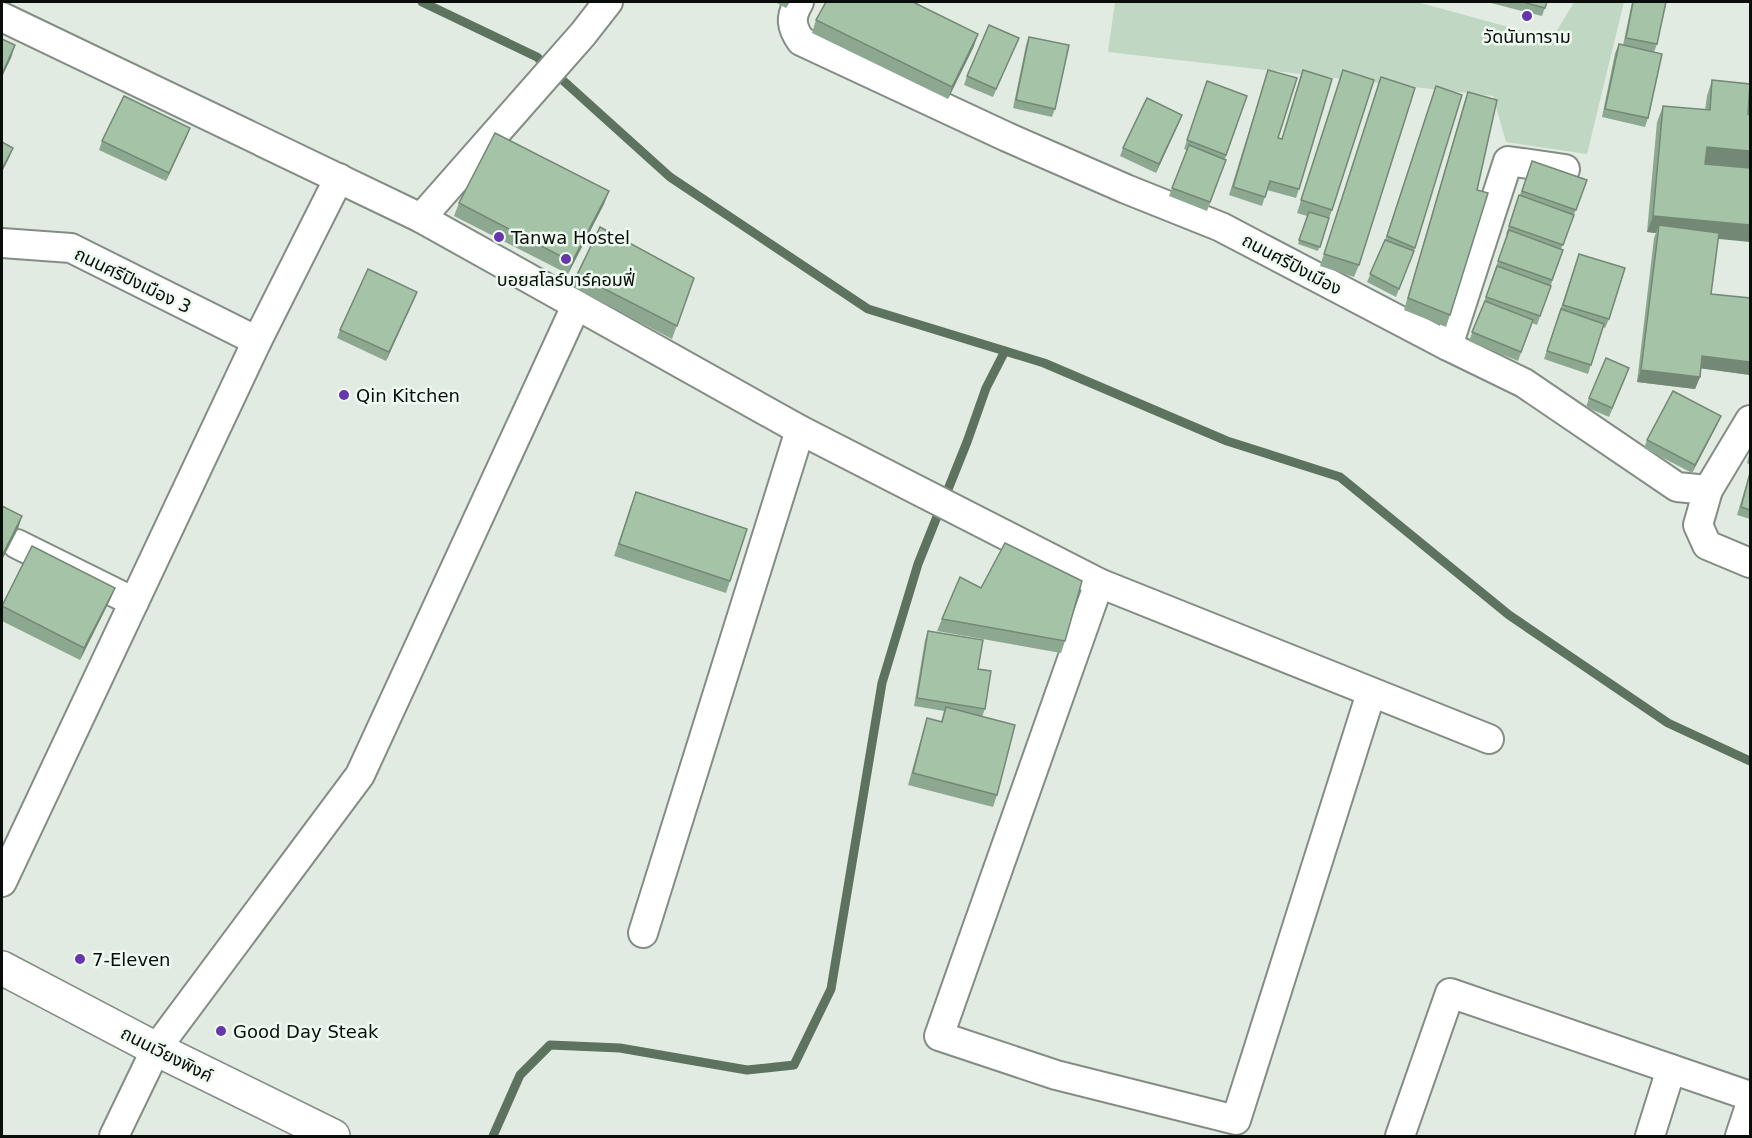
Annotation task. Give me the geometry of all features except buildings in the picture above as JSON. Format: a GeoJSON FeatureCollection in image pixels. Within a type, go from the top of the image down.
{"type":"FeatureCollection","features":[{"type":"Feature","properties":{"kind":"street"},"geometry":{"type":"LineString","coordinates":[[421,218],[583,34],[608,2]]}},
{"type":"Feature","properties":{"kind":"street","name":"ถนนศรีปิงเมือง"},"geometry":{"type":"LineString","coordinates":[[799,2],[793,12],[792,21],[801,41],[1039,151],[1221,227],[1448,346],[1524,383],[1677,487],[1708,490]]}},
{"type":"Feature","properties":{"kind":"street"},"geometry":{"type":"LineString","coordinates":[[2,17],[421,218],[800,430],[1099,583],[1489,739]]}},
{"type":"Feature","properties":{"kind":"street"},"geometry":{"type":"LineString","coordinates":[[1448,346],[1508,162],[1565,169]]}},
{"type":"Feature","properties":{"kind":"street"},"geometry":{"type":"LineString","coordinates":[[2,882],[257,340],[339,178]]}},
{"type":"Feature","properties":{"kind":"street","name":"ถนนศรีปิงเมือง 3"},"geometry":{"type":"LineString","coordinates":[[2,243],[71,248],[257,340]]}},
{"type":"Feature","properties":{"kind":"street"},"geometry":{"type":"LineString","coordinates":[[114,1137],[156,1049],[360,775],[576,306]]}},
{"type":"Feature","properties":{"kind":"street"},"geometry":{"type":"LineString","coordinates":[[1750,420],[1708,490],[1698,525],[1707,545],[1750,563]]}},
{"type":"Feature","properties":{"kind":"street"},"geometry":{"type":"LineString","coordinates":[[643,933],[800,430]]}},
{"type":"Feature","properties":{"kind":"street"},"geometry":{"type":"LineString","coordinates":[[17,544],[134,602]]}},
{"type":"Feature","properties":{"kind":"street"},"geometry":{"type":"LineString","coordinates":[[1099,583],[939,1036],[1056,1075],[1236,1120],[1371,693]]}},
{"type":"Feature","properties":{"kind":"street","name":"ถนนเวียงพิงค์"},"geometry":{"type":"LineString","coordinates":[[2,968],[156,1049],[333,1137]]}},
{"type":"Feature","properties":{"kind":"street"},"geometry":{"type":"LineString","coordinates":[[1400,1137],[1450,993],[1750,1096]]}},
{"type":"Feature","properties":{"kind":"street"},"geometry":{"type":"LineString","coordinates":[[1650,1137],[1671,1069]]}},
{"type":"Feature","properties":{"kind":"street"},"geometry":{"type":"LineString","coordinates":[[1740,1137],[1750,1106]]}},
{"type":"Feature","properties":{"kind":"green space"},"geometry":{"type":"Polygon","coordinates":[[[1115,2],[1417,2],[1552,39],[1574,2],[1624,2],[1587,154],[1506,142],[1493,96],[1108,52],[1115,2]]]}},
{"type":"Feature","properties":{"kind":"waterway"},"geometry":{"type":"LineString","coordinates":[[422,2],[537,57],[670,177],[868,309],[1044,363],[1227,441],[1340,477],[1509,615],[1668,723],[1750,761]]}},
{"type":"Feature","properties":{"kind":"waterway"},"geometry":{"type":"LineString","coordinates":[[493,1136],[520,1075],[550,1045],[620,1048],[747,1070],[794,1065],[831,989],[882,683],[918,564],[986,388],[1005,351]]}},
{"type":"Feature","properties":{"kind":"place","name":"วัดนันทาราม"},"geometry":{"type":"Point","coordinates":[1527,16]}},
{"type":"Feature","properties":{"kind":"place","name":"Tanwa Hostel"},"geometry":{"type":"Point","coordinates":[499,237]}},
{"type":"Feature","properties":{"kind":"place","name":"บอยสโลร์บาร์คอมฟี่"},"geometry":{"type":"Point","coordinates":[566,259]}},
{"type":"Feature","properties":{"kind":"place","name":"Qin Kitchen"},"geometry":{"type":"Point","coordinates":[344,395]}},
{"type":"Feature","properties":{"kind":"place","name":"7-Eleven"},"geometry":{"type":"Point","coordinates":[80,959]}},
{"type":"Feature","properties":{"kind":"place","name":"Good Day Steak"},"geometry":{"type":"Point","coordinates":[221,1031]}}]}
